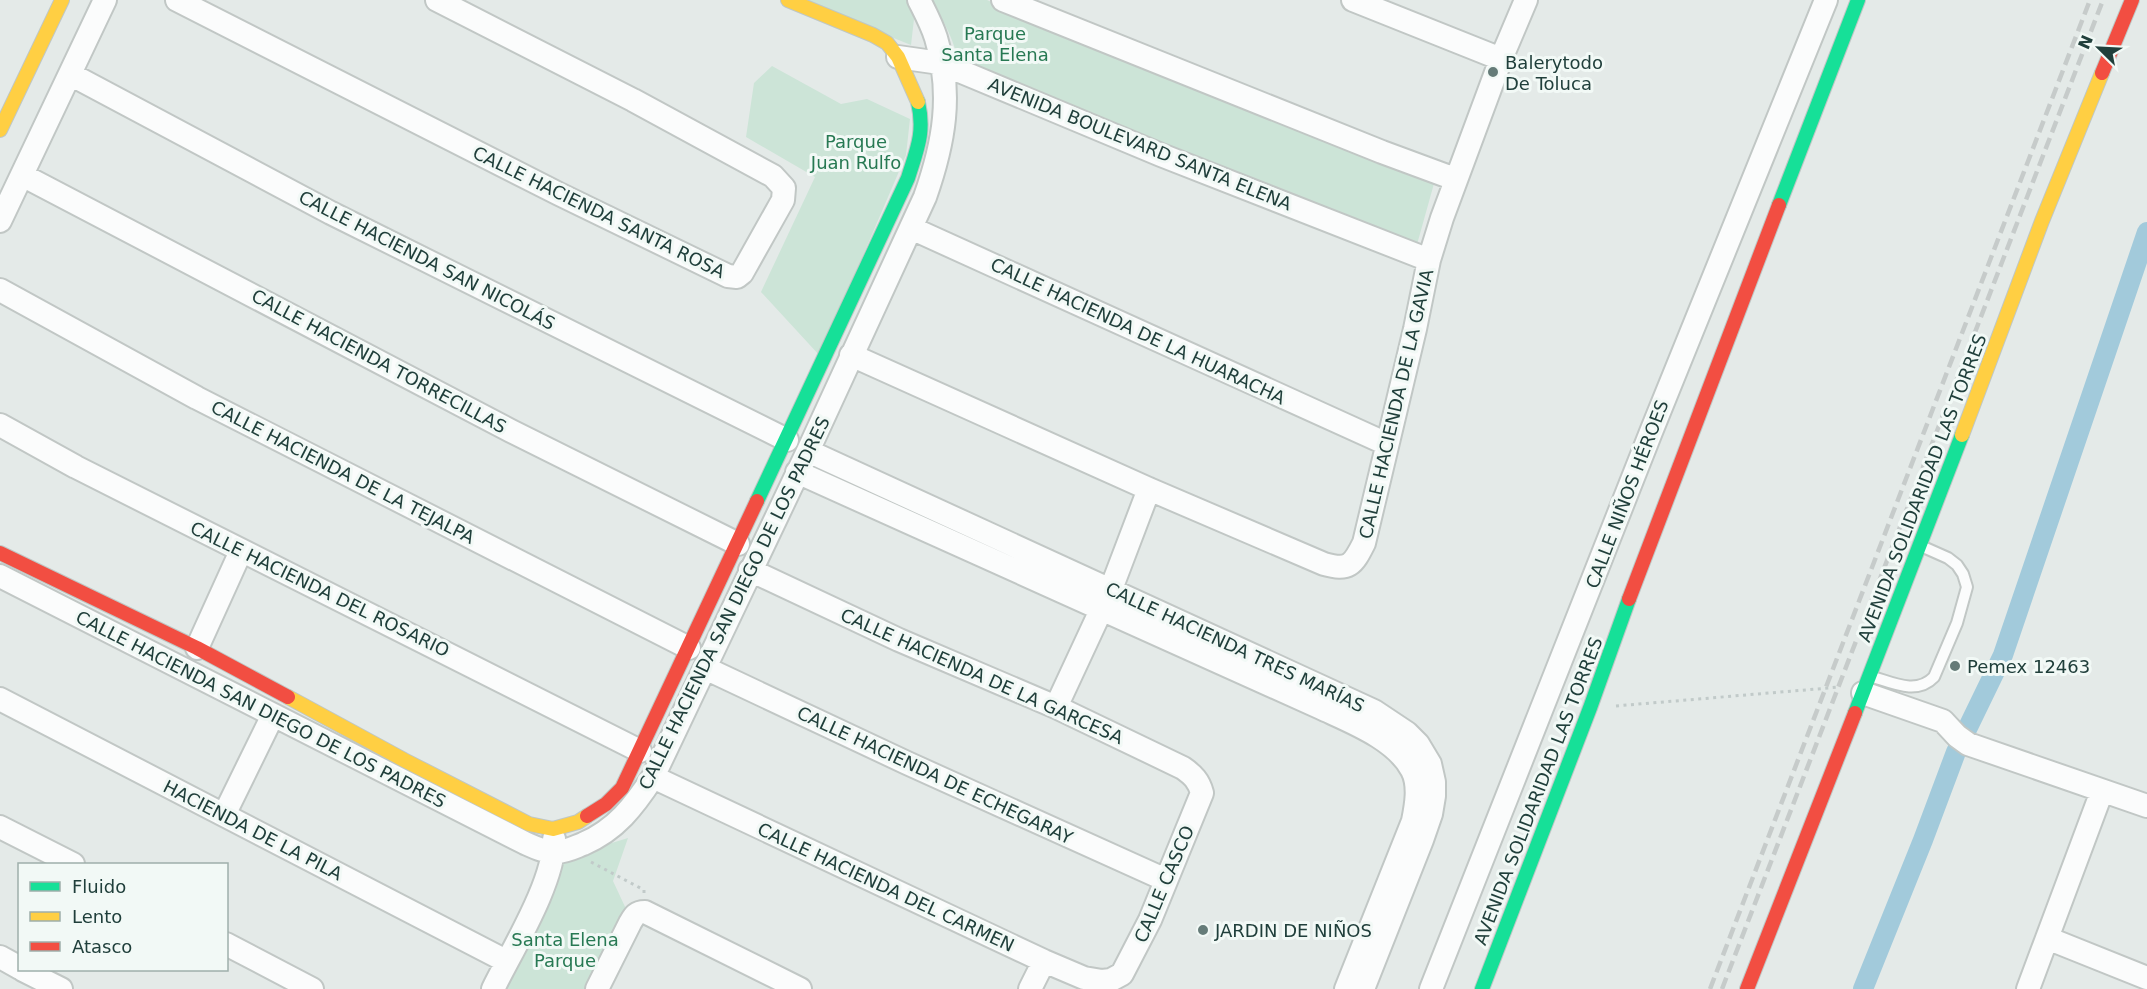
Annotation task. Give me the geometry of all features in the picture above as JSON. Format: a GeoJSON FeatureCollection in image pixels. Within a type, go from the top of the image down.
{"type":"FeatureCollection","features":[{"type":"Feature","properties":{"kind":"main road"},"geometry":{"type":"LineString","coordinates":[[0,130],[62,0]]}},
{"type":"Feature","properties":{"kind":"main road"},"geometry":{"type":"LineString","coordinates":[[788,0],[873,35],[887,43],[898,57]]}},
{"type":"Feature","properties":{"kind":"main road","name":"AVENIDA SOLIDARIDAD LAS TORRES"},"geometry":{"type":"LineString","coordinates":[[1482,989],[1858,0]]}},
{"type":"Feature","properties":{"kind":"main road","name":"AVENIDA SOLIDARIDAD LAS TORRES"},"geometry":{"type":"LineString","coordinates":[[1746,989],[1920,545],[2042,221],[2132,0]]}},
{"type":"Feature","properties":{"kind":"main road","name":"CALLE HACIENDA SAN DIEGO DE LOS PADRES"},"geometry":{"type":"LineString","coordinates":[[0,553],[73,600],[198,648],[404,760],[529,824],[554,828],[578,822],[606,804],[622,788],[689,648],[715,617],[738,544],[908,178],[921,134],[920,108],[898,57]]}},
{"type":"Feature","properties":{"kind":"main road"},"geometry":{"type":"LineString","coordinates":[[1514,944],[1522,885]]}},
{"type":"Feature","properties":{"kind":"street"},"geometry":{"type":"LineString","coordinates":[[0,221],[105,0]]}},
{"type":"Feature","properties":{"kind":"street","name":"CALLE HACIENDA SANTA ROSA"},"geometry":{"type":"LineString","coordinates":[[177,0],[559,194],[732,277],[742,273],[783,200],[784,188],[781,183],[773,176],[633,100],[474,8],[437,0]]}},
{"type":"Feature","properties":{"kind":"street","name":"CALLE HACIENDA SAN DIEGO DE LOS PADRES"},"geometry":{"type":"LineString","coordinates":[[0,576],[73,600],[273,715],[525,843],[561,851],[588,842],[618,823],[631,810],[653,777],[705,668],[715,617],[750,570],[911,228],[937,163],[943,137],[946,101],[936,36],[919,0]]}},
{"type":"Feature","properties":{"kind":"street"},"geometry":{"type":"LineString","coordinates":[[1003,0],[1305,122],[1455,179]]}},
{"type":"Feature","properties":{"kind":"street"},"geometry":{"type":"LineString","coordinates":[[1353,0],[1500,59]]}},
{"type":"Feature","properties":{"kind":"street","name":"CALLE HACIENDA DE LA GAVIA"},"geometry":{"type":"LineString","coordinates":[[851,355],[1149,489],[1324,564],[1341,568],[1354,561],[1364,543],[1429,260],[1455,179],[1500,59],[1526,0]]}},
{"type":"Feature","properties":{"kind":"street","name":"CALLE NIÑOS HÉROES"},"geometry":{"type":"LineString","coordinates":[[1431,989],[1651,432],[1826,0]]}},
{"type":"Feature","properties":{"kind":"street","name":"AVENIDA BOULEVARD SANTA ELENA"},"geometry":{"type":"LineString","coordinates":[[898,57],[941,65],[962,72],[1161,155],[1429,260]]}},
{"type":"Feature","properties":{"kind":"street","name":"CALLE HACIENDA SAN NICOLÁS"},"geometry":{"type":"LineString","coordinates":[[70,74],[331,213],[787,440]]}},
{"type":"Feature","properties":{"kind":"street","name":"CALLE HACIENDA TORRECILLAS"},"geometry":{"type":"LineString","coordinates":[[22,175],[501,425],[738,544]]}},
{"type":"Feature","properties":{"kind":"street","name":"CALLE HACIENDA DE LA HUARACHA"},"geometry":{"type":"LineString","coordinates":[[911,228],[1387,444]]}},
{"type":"Feature","properties":{"kind":"street","name":"CALLE HACIENDA DE LA TEJALPA"},"geometry":{"type":"LineString","coordinates":[[0,290],[197,398],[689,648]]}},
{"type":"Feature","properties":{"kind":"street"},"geometry":{"type":"LineString","coordinates":[[854,294],[876,303]]}},
{"type":"Feature","properties":{"kind":"street","name":"CALLE HACIENDA DEL ROSARIO"},"geometry":{"type":"LineString","coordinates":[[0,425],[76,467],[640,751]]}},
{"type":"Feature","properties":{"kind":"street","name":"CALLE HACIENDA TRES MARÍAS"},"geometry":{"type":"LineString","coordinates":[[808,451],[1007,554],[1179,633],[1367,730],[1421,768]]}},
{"type":"Feature","properties":{"kind":"street","name":"CALLE HACIENDA TRES MARÍAS"},"geometry":{"type":"LineString","coordinates":[[797,472],[1007,554]]}},
{"type":"Feature","properties":{"kind":"street"},"geometry":{"type":"LineString","coordinates":[[1056,707],[1106,599],[1149,489]]}},
{"type":"Feature","properties":{"kind":"street"},"geometry":{"type":"LineString","coordinates":[[198,648],[241,551]]}},
{"type":"Feature","properties":{"kind":"street","name":"CALLE HACIENDA DE LA GARCESA"},"geometry":{"type":"LineString","coordinates":[[750,570],[899,640],[1056,707],[1183,768],[1200,783],[1202,793]]}},
{"type":"Feature","properties":{"kind":"street","name":"CALLE HACIENDA DE ECHEGARAY"},"geometry":{"type":"LineString","coordinates":[[705,668],[907,763],[1166,880]]}},
{"type":"Feature","properties":{"kind":"street"},"geometry":{"type":"LineString","coordinates":[[1866,684],[1943,721],[1950,730],[1968,744],[2147,806]]}},
{"type":"Feature","properties":{"kind":"street","name":"HACIENDA DE LA PILA"},"geometry":{"type":"LineString","coordinates":[[0,699],[506,961]]}},
{"type":"Feature","properties":{"kind":"street"},"geometry":{"type":"LineString","coordinates":[[224,815],[273,715]]}},
{"type":"Feature","properties":{"kind":"street"},"geometry":{"type":"LineString","coordinates":[[355,758],[363,737]]}},
{"type":"Feature","properties":{"kind":"street"},"geometry":{"type":"LineString","coordinates":[[1346,989],[1413,821],[1421,768]]}},
{"type":"Feature","properties":{"kind":"street"},"geometry":{"type":"LineString","coordinates":[[1364,989],[1431,814],[1434,782],[1421,768]]}},
{"type":"Feature","properties":{"kind":"street","name":"CALLE HACIENDA DEL CARMEN"},"geometry":{"type":"LineString","coordinates":[[653,777],[1084,978],[1102,981],[1111,980],[1122,974]]}},
{"type":"Feature","properties":{"kind":"street"},"geometry":{"type":"LineString","coordinates":[[2028,989],[2102,791]]}},
{"type":"Feature","properties":{"kind":"street","name":"CALLE CASCO"},"geometry":{"type":"LineString","coordinates":[[1122,974],[1150,920],[1202,793]]}},
{"type":"Feature","properties":{"kind":"street"},"geometry":{"type":"LineString","coordinates":[[0,827],[71,863]]}},
{"type":"Feature","properties":{"kind":"street"},"geometry":{"type":"LineString","coordinates":[[493,989],[561,851],[554,828]]}},
{"type":"Feature","properties":{"kind":"street"},"geometry":{"type":"LineString","coordinates":[[597,989],[637,917],[800,989]]}},
{"type":"Feature","properties":{"kind":"street"},"geometry":{"type":"LineString","coordinates":[[2047,938],[2147,978]]}},
{"type":"Feature","properties":{"kind":"street"},"geometry":{"type":"LineString","coordinates":[[228,946],[312,989]]}},
{"type":"Feature","properties":{"kind":"street"},"geometry":{"type":"LineString","coordinates":[[0,957],[18,966]]}},
{"type":"Feature","properties":{"kind":"street"},"geometry":{"type":"LineString","coordinates":[[1030,989],[1044,961]]}},
{"type":"Feature","properties":{"kind":"street"},"geometry":{"type":"LineString","coordinates":[[27,971],[61,989]]}},
{"type":"Feature","properties":{"kind":"lane"},"geometry":{"type":"LineString","coordinates":[[1866,684],[1910,687],[1928,684],[1934,677],[1957,623],[1967,587],[1964,574],[1948,558],[1920,545]]}},
{"type":"Feature","properties":{"kind":"path"},"geometry":{"type":"LineString","coordinates":[[1590,708],[1866,684]]}},
{"type":"Feature","properties":{"kind":"path"},"geometry":{"type":"LineString","coordinates":[[561,851],[644,890],[637,917]]}},
{"type":"Feature","properties":{"kind":"green space"},"geometry":{"type":"Polygon","coordinates":[[[799,0],[909,0],[914,19],[911,45],[799,0]]]}},
{"type":"Feature","properties":{"kind":"green space","name":"Parque Santa Elena"},"geometry":{"type":"Polygon","coordinates":[[[930,0],[987,0],[1101,51],[1435,180],[1416,248],[960,68],[949,32],[930,0]]]}},
{"type":"Feature","properties":{"kind":"green space","name":"Parque Juan Rulfo"},"geometry":{"type":"Polygon","coordinates":[[[772,66],[841,104],[867,99],[910,119],[906,155],[820,356],[761,292],[815,177],[746,137],[754,83],[772,66]]]}},
{"type":"Feature","properties":{"kind":"green space","name":"Santa Elena Parque"},"geometry":{"type":"Polygon","coordinates":[[[628,838],[613,881],[627,911],[589,989],[503,989],[566,857],[628,838]]]}},
{"type":"Feature","properties":{"kind":"waterway"},"geometry":{"type":"LineString","coordinates":[[1863,989],[1956,752],[2003,655],[2147,232]]}},
{"type":"Feature","properties":{"kind":"railway"},"geometry":{"type":"LineString","coordinates":[[1710,989],[2090,0]]}},
{"type":"Feature","properties":{"kind":"railway"},"geometry":{"type":"LineString","coordinates":[[1722,989],[2103,0]]}},
{"type":"Feature","properties":{"kind":"traffic: fast"},"geometry":{"type":"LineString","coordinates":[[1779,205],[1858,0]]}},
{"type":"Feature","properties":{"kind":"traffic: fast"},"geometry":{"type":"LineString","coordinates":[[757,501],[908,178],[920,132],[918,102]]}},
{"type":"Feature","properties":{"kind":"traffic: fast"},"geometry":{"type":"LineString","coordinates":[[1855,713],[1962,435]]}},
{"type":"Feature","properties":{"kind":"traffic: fast"},"geometry":{"type":"LineString","coordinates":[[1482,989],[1590,708],[1629,599]]}},
{"type":"Feature","properties":{"kind":"traffic: slow"},"geometry":{"type":"LineString","coordinates":[[0,130],[62,0]]}},
{"type":"Feature","properties":{"kind":"traffic: slow"},"geometry":{"type":"LineString","coordinates":[[788,0],[887,43],[898,57],[918,102]]}},
{"type":"Feature","properties":{"kind":"traffic: slow"},"geometry":{"type":"LineString","coordinates":[[1962,435],[2042,221],[2102,73]]}},
{"type":"Feature","properties":{"kind":"traffic: slow"},"geometry":{"type":"LineString","coordinates":[[288,697],[529,824],[553,829],[578,822],[587,816]]}},
{"type":"Feature","properties":{"kind":"traffic: jam"},"geometry":{"type":"LineString","coordinates":[[2102,73],[2132,0]]}},
{"type":"Feature","properties":{"kind":"traffic: jam"},"geometry":{"type":"LineString","coordinates":[[1629,599],[1779,205]]}},
{"type":"Feature","properties":{"kind":"traffic: jam"},"geometry":{"type":"LineString","coordinates":[[587,816],[606,804],[622,788],[757,501]]}},
{"type":"Feature","properties":{"kind":"traffic: jam"},"geometry":{"type":"LineString","coordinates":[[0,553],[197,648],[288,697]]}},
{"type":"Feature","properties":{"kind":"traffic: jam"},"geometry":{"type":"LineString","coordinates":[[1747,989],[1855,713]]}},
{"type":"Feature","properties":{"kind":"place","name":"Balerytodo De Toluca"},"geometry":{"type":"Point","coordinates":[1493,72]}},
{"type":"Feature","properties":{"kind":"place","name":"Pemex 12463"},"geometry":{"type":"Point","coordinates":[1955,666]}},
{"type":"Feature","properties":{"kind":"place","name":"JARDIN DE NIÑOS"},"geometry":{"type":"Point","coordinates":[1203,930]}}]}
